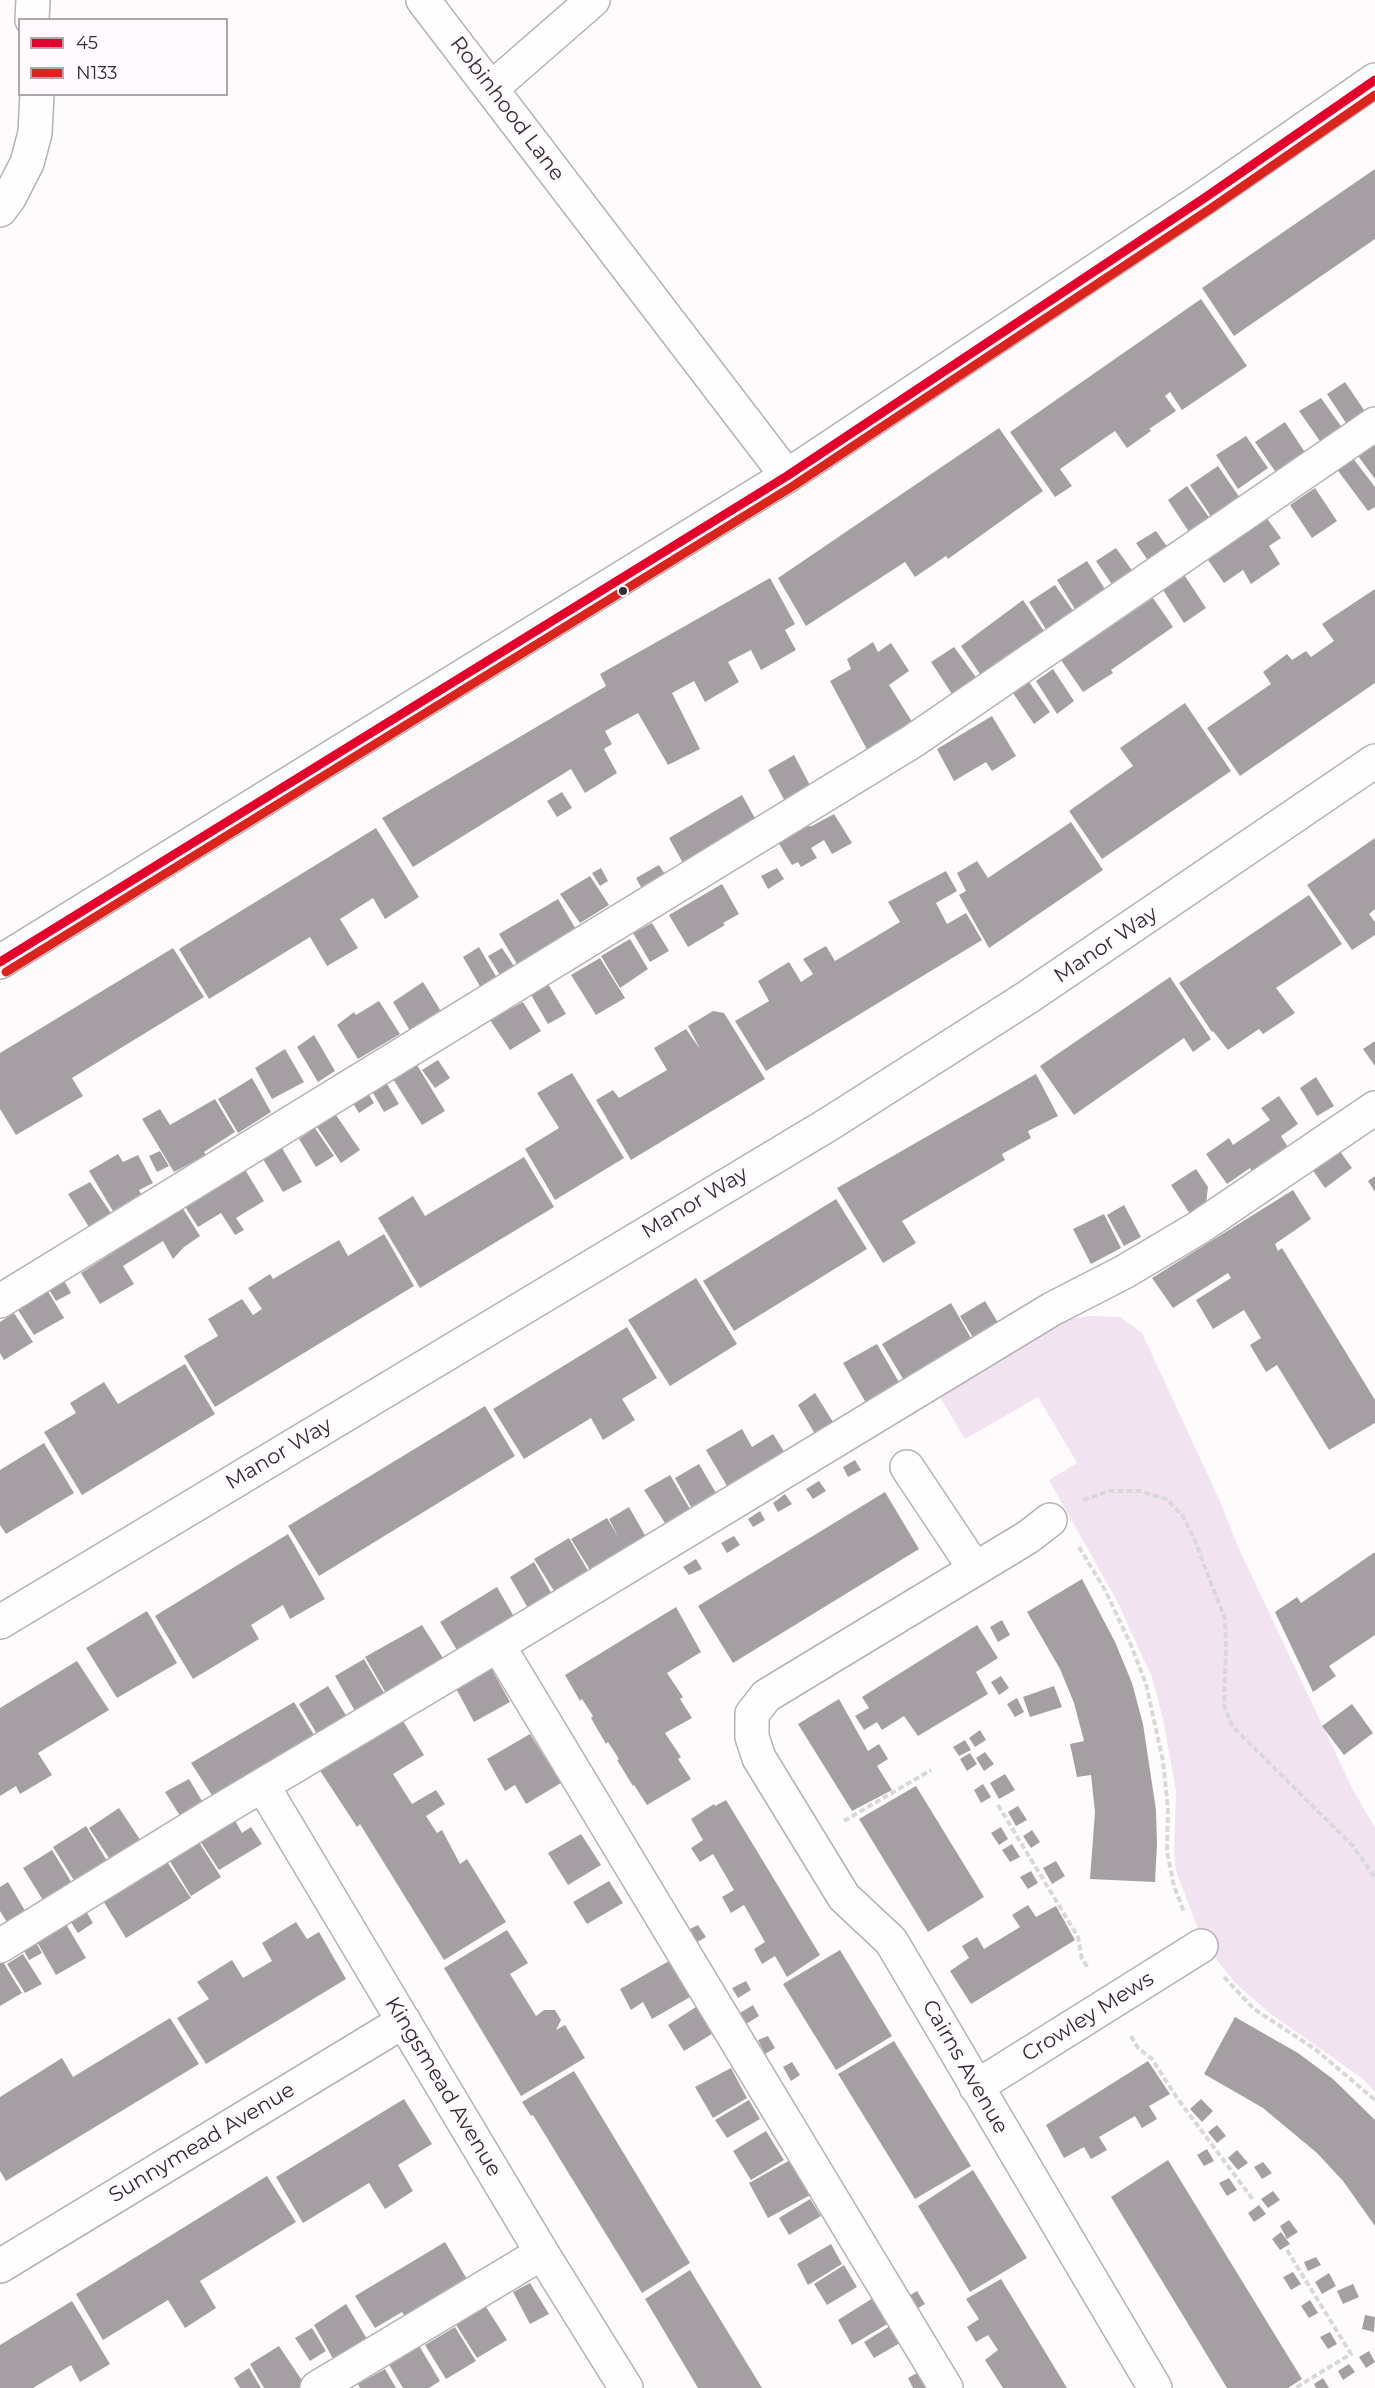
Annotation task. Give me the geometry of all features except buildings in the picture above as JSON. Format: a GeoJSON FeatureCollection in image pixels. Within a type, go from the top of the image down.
{"type":"FeatureCollection","features":[{"type":"Feature","properties":{"kind":"street"},"geometry":{"type":"LineString","coordinates":[[32,18],[33,0]]}},
{"type":"Feature","properties":{"kind":"street","name":"Robinhood Lane"},"geometry":{"type":"LineString","coordinates":[[423,0],[787,476]]}},
{"type":"Feature","properties":{"kind":"street"},"geometry":{"type":"LineString","coordinates":[[492,88],[593,0]]}},
{"type":"Feature","properties":{"kind":"street"},"geometry":{"type":"LineString","coordinates":[[0,962],[787,476],[1203,199],[1375,80]]}},
{"type":"Feature","properties":{"kind":"street"},"geometry":{"type":"LineString","coordinates":[[0,210],[9,198],[27,163],[35,133],[37,96]]}},
{"type":"Feature","properties":{"kind":"street"},"geometry":{"type":"LineString","coordinates":[[0,1301],[913,741],[1375,424]]}},
{"type":"Feature","properties":{"kind":"street","name":"Manor Way"},"geometry":{"type":"LineString","coordinates":[[0,1622],[829,1124],[1038,991],[1375,761]]}},
{"type":"Feature","properties":{"kind":"street"},"geometry":{"type":"LineString","coordinates":[[0,1946],[1052,1309],[1124,1272],[1198,1228],[1375,1108]]}},
{"type":"Feature","properties":{"kind":"street"},"geometry":{"type":"LineString","coordinates":[[907,1467],[975,1569]]}},
{"type":"Feature","properties":{"kind":"street","name":"Cairns Avenue"},"geometry":{"type":"LineString","coordinates":[[1050,1520],[1028,1537],[766,1696],[752,1714],[752,1737],[759,1758],[844,1897],[891,1941],[1155,2388]]}},
{"type":"Feature","properties":{"kind":"street"},"geometry":{"type":"LineString","coordinates":[[498,1645],[946,2388]]}},
{"type":"Feature","properties":{"kind":"street","name":"Kingsmead Avenue"},"geometry":{"type":"LineString","coordinates":[[263,1786],[542,2253],[626,2388]]}},
{"type":"Feature","properties":{"kind":"street","name":"Crowley Mews"},"geometry":{"type":"LineString","coordinates":[[976,2087],[1201,1946]]}},
{"type":"Feature","properties":{"kind":"street","name":"Sunnymead Avenue"},"geometry":{"type":"LineString","coordinates":[[0,2266],[404,2021]]}},
{"type":"Feature","properties":{"kind":"street"},"geometry":{"type":"LineString","coordinates":[[317,2388],[542,2253]]}},
{"type":"Feature","properties":{"kind":"path"},"geometry":{"type":"LineString","coordinates":[[1375,1878],[1353,1846],[1232,1726],[1224,1705],[1226,1647],[1224,1619],[1193,1536],[1182,1515],[1166,1499],[1140,1491],[1108,1491],[1078,1502],[1050,1520],[1069,1532],[1105,1590],[1131,1645],[1146,1684],[1163,1761],[1168,1809],[1167,1852],[1171,1875],[1187,1919],[1201,1946],[1224,1977],[1254,2009],[1315,2049],[1375,2100]]}},
{"type":"Feature","properties":{"kind":"path"},"geometry":{"type":"LineString","coordinates":[[810,1842],[931,1770]]}},
{"type":"Feature","properties":{"kind":"path"},"geometry":{"type":"LineString","coordinates":[[998,1805],[1078,1937],[1082,1959],[1138,2048],[1152,2059],[1177,2098],[1254,2201]]}},
{"type":"Feature","properties":{"kind":"path"},"geometry":{"type":"LineString","coordinates":[[1287,2250],[1351,2354],[1295,2388]]}},
{"type":"Feature","properties":{"kind":"shaded area"},"geometry":{"type":"Polygon","coordinates":[[[1091,1316],[1120,1317],[1142,1333],[1219,1499],[1239,1549],[1353,1790],[1375,1828],[1375,2092],[1363,2079],[1271,2014],[1236,1984],[1213,1955],[1197,1926],[1176,1871],[1174,1853],[1176,1791],[1163,1719],[1152,1677],[1117,1601],[1049,1480],[1077,1463],[1038,1397],[965,1439],[938,1394],[1061,1320],[1091,1316]]]}},
{"type":"Feature","properties":{"kind":"transit line","name":"45"},"geometry":{"type":"LineString","coordinates":[[0,962],[787,476],[1203,199],[1375,80]]}},
{"type":"Feature","properties":{"kind":"transit line","name":"N133"},"geometry":{"type":"LineString","coordinates":[[6,972],[793,486],[1210,209],[1375,95]]}}]}
